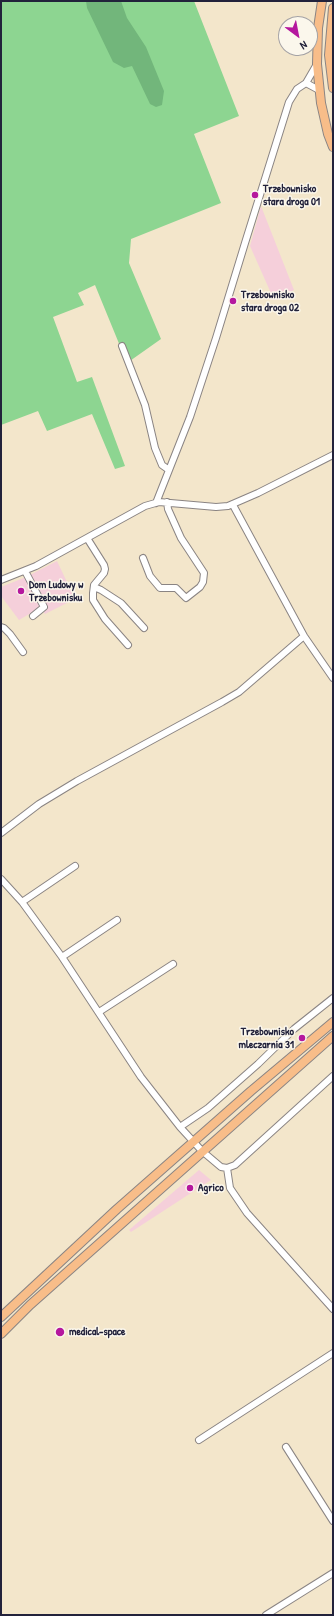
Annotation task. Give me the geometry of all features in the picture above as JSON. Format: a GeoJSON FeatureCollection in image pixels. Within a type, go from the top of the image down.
{"type":"FeatureCollection","features":[{"type":"Feature","properties":{"kind":"main road"},"geometry":{"type":"LineString","coordinates":[[322,1],[318,28],[317,64],[319,90],[324,118],[333,147]]}},
{"type":"Feature","properties":{"kind":"main road"},"geometry":{"type":"LineString","coordinates":[[333,8],[329,55],[333,88]]}},
{"type":"Feature","properties":{"kind":"main road"},"geometry":{"type":"LineString","coordinates":[[1,1317],[117,1209],[333,1022]]}},
{"type":"Feature","properties":{"kind":"main road"},"geometry":{"type":"LineString","coordinates":[[1,1334],[30,1305],[333,1036]]}},
{"type":"Feature","properties":{"kind":"street"},"geometry":{"type":"LineString","coordinates":[[156,503],[190,417],[289,102],[295,91],[302,84],[306,83],[317,64]]}},
{"type":"Feature","properties":{"kind":"street"},"geometry":{"type":"LineString","coordinates":[[306,83],[319,90]]}},
{"type":"Feature","properties":{"kind":"street"},"geometry":{"type":"LineString","coordinates":[[122,346],[145,405],[155,448],[162,465],[169,470]]}},
{"type":"Feature","properties":{"kind":"street"},"geometry":{"type":"LineString","coordinates":[[1,580],[25,571],[132,512],[156,503],[167,502],[216,507],[232,505],[333,455]]}},
{"type":"Feature","properties":{"kind":"street"},"geometry":{"type":"LineString","coordinates":[[143,558],[150,576],[160,588],[176,588],[186,598],[200,587],[203,582],[204,573],[181,538],[168,509],[167,502]]}},
{"type":"Feature","properties":{"kind":"street"},"geometry":{"type":"LineString","coordinates":[[232,505],[304,636],[331,670],[333,678]]}},
{"type":"Feature","properties":{"kind":"street"},"geometry":{"type":"LineString","coordinates":[[87,538],[105,569],[104,573],[94,587],[93,600],[98,609],[128,645]]}},
{"type":"Feature","properties":{"kind":"street"},"geometry":{"type":"LineString","coordinates":[[25,571],[44,607],[33,616]]}},
{"type":"Feature","properties":{"kind":"street"},"geometry":{"type":"LineString","coordinates":[[94,587],[121,602],[144,628]]}},
{"type":"Feature","properties":{"kind":"street"},"geometry":{"type":"LineString","coordinates":[[1,627],[10,634],[23,652]]}},
{"type":"Feature","properties":{"kind":"street"},"geometry":{"type":"LineString","coordinates":[[1,832],[39,804],[77,781],[239,692],[304,636]]}},
{"type":"Feature","properties":{"kind":"street"},"geometry":{"type":"LineString","coordinates":[[22,902],[75,866]]}},
{"type":"Feature","properties":{"kind":"street"},"geometry":{"type":"LineString","coordinates":[[1,879],[22,902],[62,957],[141,1078],[180,1127],[202,1151],[220,1167],[227,1168],[236,1165],[333,1076]]}},
{"type":"Feature","properties":{"kind":"street"},"geometry":{"type":"LineString","coordinates":[[62,957],[118,920]]}},
{"type":"Feature","properties":{"kind":"street"},"geometry":{"type":"LineString","coordinates":[[99,1012],[173,964]]}},
{"type":"Feature","properties":{"kind":"street"},"geometry":{"type":"LineString","coordinates":[[180,1127],[208,1108],[258,1064],[294,1029],[333,998]]}},
{"type":"Feature","properties":{"kind":"street"},"geometry":{"type":"LineString","coordinates":[[227,1168],[230,1188],[247,1213],[333,1309]]}},
{"type":"Feature","properties":{"kind":"street"},"geometry":{"type":"LineString","coordinates":[[198,1440],[333,1353]]}},
{"type":"Feature","properties":{"kind":"street"},"geometry":{"type":"LineString","coordinates":[[286,1447],[333,1521]]}},
{"type":"Feature","properties":{"kind":"street"},"geometry":{"type":"LineString","coordinates":[[266,1615],[333,1573]]}},
{"type":"Feature","properties":{"kind":"shaded area"},"geometry":{"type":"Polygon","coordinates":[[[261,206],[294,290],[274,300],[250,246],[261,206]]]}},
{"type":"Feature","properties":{"kind":"shaded area"},"geometry":{"type":"Polygon","coordinates":[[[57,561],[75,599],[45,614],[41,607],[19,620],[1,596],[1,587],[26,577],[57,561]]]}},
{"type":"Feature","properties":{"kind":"shaded area"},"geometry":{"type":"Polygon","coordinates":[[[199,1170],[211,1180],[131,1232],[129,1230],[199,1170]]]}},
{"type":"Feature","properties":{"kind":"green space"},"geometry":{"type":"Polygon","coordinates":[[[1,1],[194,1],[239,116],[194,134],[221,203],[131,239],[129,263],[161,339],[127,363],[95,285],[78,293],[84,305],[53,317],[77,382],[92,377],[125,466],[115,469],[92,414],[47,431],[38,411],[1,425],[1,1]]]}},
{"type":"Feature","properties":{"kind":"green space"},"geometry":{"type":"Polygon","coordinates":[[[86,1],[121,1],[127,18],[146,47],[164,91],[162,105],[156,107],[150,104],[132,66],[124,68],[113,62],[87,8],[86,1]]]}},
{"type":"Feature","properties":{"kind":"place","name":"Trzebownisko stara droga 01"},"geometry":{"type":"Point","coordinates":[255,195]}},
{"type":"Feature","properties":{"kind":"place","name":"Trzebownisko stara droga 02"},"geometry":{"type":"Point","coordinates":[233,301]}},
{"type":"Feature","properties":{"kind":"place","name":"Dom Ludowy w Trzebownisku"},"geometry":{"type":"Point","coordinates":[21,591]}},
{"type":"Feature","properties":{"kind":"place","name":"Trzebownisko mleczarnia 31"},"geometry":{"type":"Point","coordinates":[302,1038]}},
{"type":"Feature","properties":{"kind":"place","name":"Agrico"},"geometry":{"type":"Point","coordinates":[190,1188]}},
{"type":"Feature","properties":{"kind":"place","name":"medical-space"},"geometry":{"type":"Point","coordinates":[60,1332]}}]}
